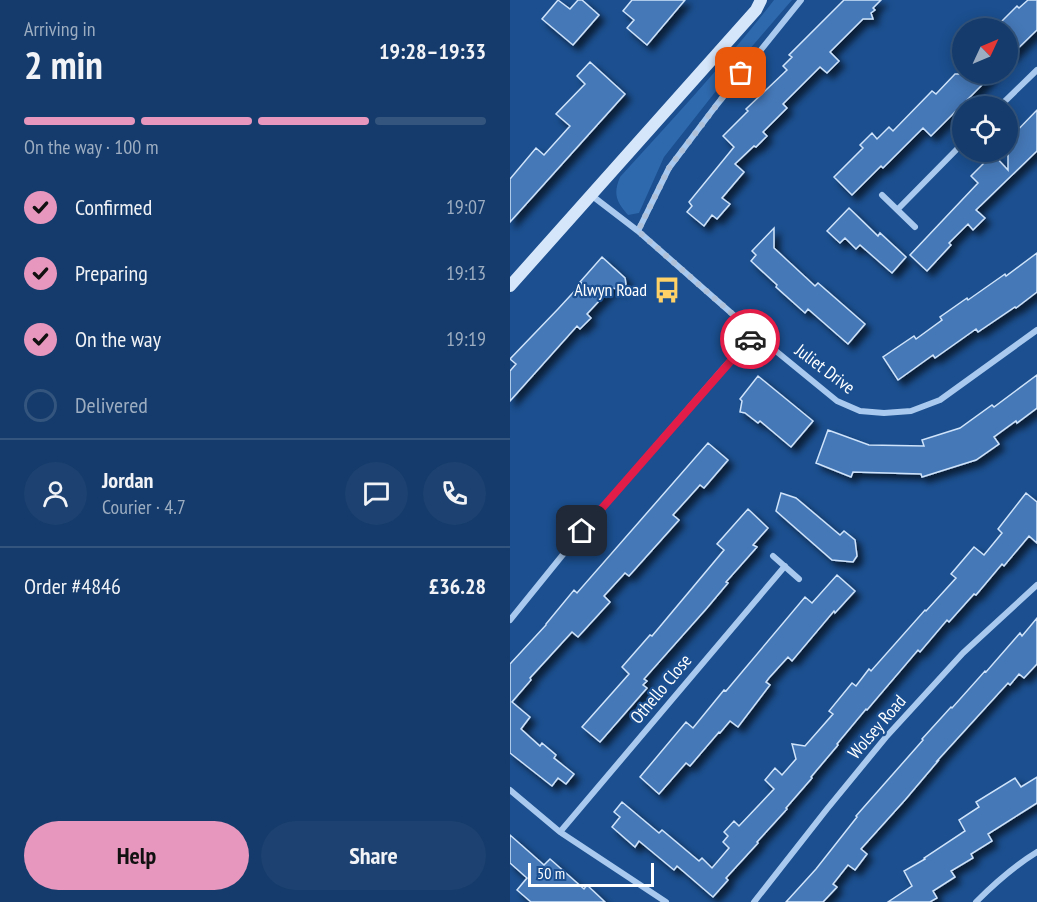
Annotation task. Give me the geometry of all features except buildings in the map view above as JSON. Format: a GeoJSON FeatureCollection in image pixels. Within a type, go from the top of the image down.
{"type":"FeatureCollection","features":[{"type":"Feature","properties":{"kind":"street"},"geometry":{"type":"LineString","coordinates":[[510,286],[756,10],[761,0]]}},
{"type":"Feature","properties":{"kind":"street"},"geometry":{"type":"LineString","coordinates":[[638,231],[669,168],[801,0]]}},
{"type":"Feature","properties":{"kind":"street"},"geometry":{"type":"LineString","coordinates":[[1010,96],[1037,70]]}},
{"type":"Feature","properties":{"kind":"street"},"geometry":{"type":"LineString","coordinates":[[898,209],[952,154]]}},
{"type":"Feature","properties":{"kind":"street","name":"Juliet Drive"},"geometry":{"type":"LineString","coordinates":[[591,195],[638,231],[754,333],[837,401],[860,411],[885,413],[912,411],[940,400],[1037,330]]}},
{"type":"Feature","properties":{"kind":"street"},"geometry":{"type":"LineString","coordinates":[[882,195],[915,227]]}},
{"type":"Feature","properties":{"kind":"street"},"geometry":{"type":"LineString","coordinates":[[510,620],[582,531],[754,333]]}},
{"type":"Feature","properties":{"kind":"street"},"geometry":{"type":"LineString","coordinates":[[773,556],[799,579]]}},
{"type":"Feature","properties":{"kind":"street","name":"Othello Close"},"geometry":{"type":"LineString","coordinates":[[560,832],[785,566]]}},
{"type":"Feature","properties":{"kind":"street","name":"Wolsey Road"},"geometry":{"type":"LineString","coordinates":[[754,902],[826,809],[886,737],[963,653],[1037,585]]}},
{"type":"Feature","properties":{"kind":"street"},"geometry":{"type":"LineString","coordinates":[[510,790],[560,832],[666,902]]}},
{"type":"Feature","properties":{"kind":"street"},"geometry":{"type":"LineString","coordinates":[[976,902],[1000,879],[1037,852]]}},
{"type":"Feature","properties":{"kind":"shaded area"},"geometry":{"type":"Polygon","coordinates":[[[774,0],[792,0],[742,58],[664,157],[639,213],[628,215],[621,206],[616,193],[620,177],[718,68],[774,0]]]}},
{"type":"Feature","properties":{"kind":"way so far"},"geometry":{"type":"LineString","coordinates":[[741,73],[669,168],[638,231],[754,333],[750,339]]}},
{"type":"Feature","properties":{"kind":"place","name":"Alwyn Road"},"geometry":{"type":"Point","coordinates":[667,290]}},
{"type":"Feature","properties":{"kind":"route"},"geometry":{"type":"LineString","coordinates":[[582,531],[750,339]]}}]}
